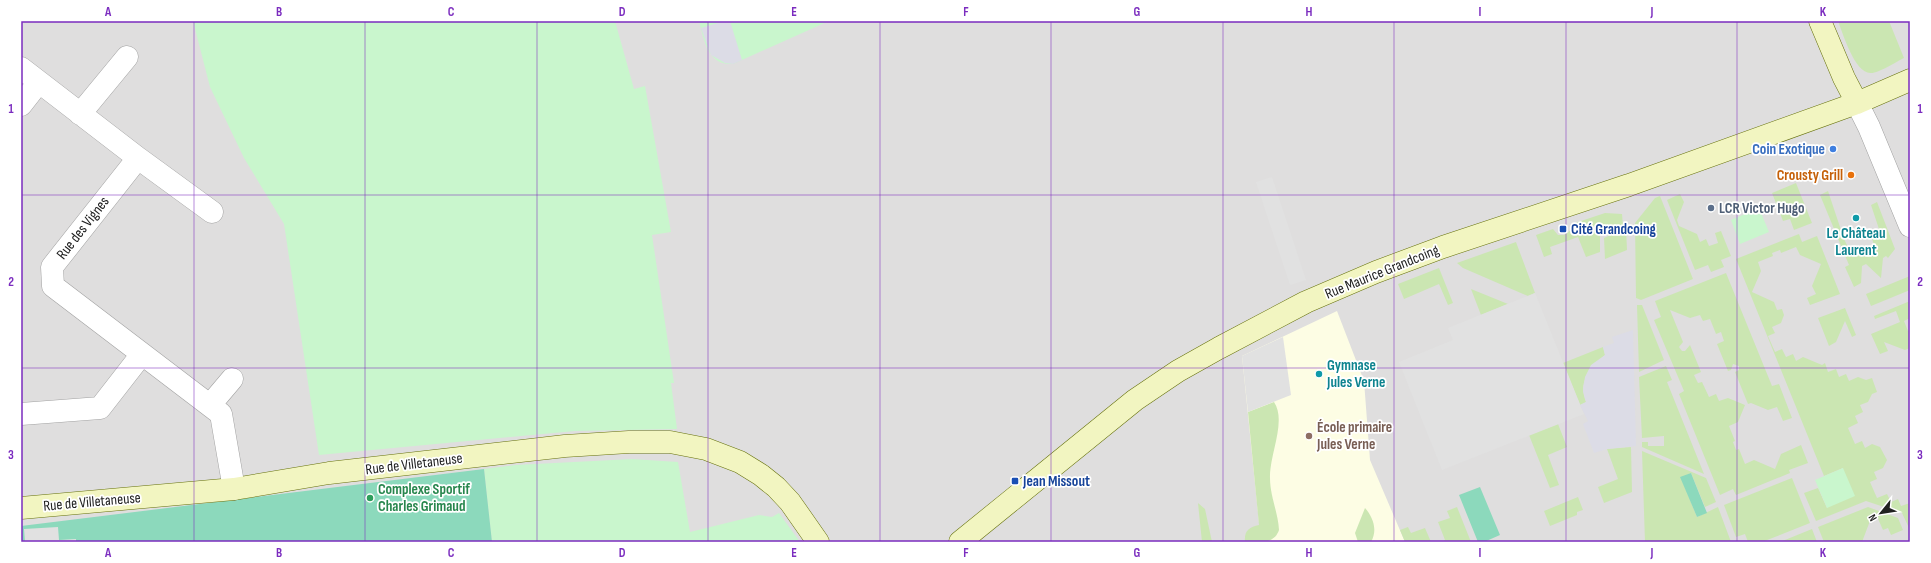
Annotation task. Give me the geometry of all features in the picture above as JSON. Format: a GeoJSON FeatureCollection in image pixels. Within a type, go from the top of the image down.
{"type":"FeatureCollection","features":[{"type":"Feature","properties":{"kind":"street"},"geometry":{"type":"LineString","coordinates":[[1820,21],[1844,78],[1869,127],[1910,226]]}},
{"type":"Feature","properties":{"kind":"street"},"geometry":{"type":"LineString","coordinates":[[80,114],[127,57]]}},
{"type":"Feature","properties":{"kind":"street"},"geometry":{"type":"LineString","coordinates":[[21,68],[138,158],[212,212]]}},
{"type":"Feature","properties":{"kind":"street","name":"Rue Maurice Grandcoing"},"geometry":{"type":"LineString","coordinates":[[960,542],[1135,400],[1178,371],[1218,348],[1306,302],[1376,272],[1438,249],[1629,186],[1857,103],[1910,80]]}},
{"type":"Feature","properties":{"kind":"street"},"geometry":{"type":"LineString","coordinates":[[21,105],[39,82]]}},
{"type":"Feature","properties":{"kind":"street","name":"Rue des Vignes"},"geometry":{"type":"LineString","coordinates":[[138,158],[52,267],[53,286],[221,414],[234,489]]}},
{"type":"Feature","properties":{"kind":"street"},"geometry":{"type":"LineString","coordinates":[[21,414],[100,408],[142,354]]}},
{"type":"Feature","properties":{"kind":"street"},"geometry":{"type":"LineString","coordinates":[[210,405],[232,379]]}},
{"type":"Feature","properties":{"kind":"street","name":"Rue de Villetaneuse"},"geometry":{"type":"LineString","coordinates":[[21,508],[234,489],[329,473],[565,446],[629,442],[670,442],[706,449],[740,462],[776,487],[790,502],[818,542]]}},
{"type":"Feature","properties":{"kind":"shaded area"},"geometry":{"type":"Polygon","coordinates":[[[21,21],[1910,21],[1910,542],[21,542],[21,21]]]}},
{"type":"Feature","properties":{"kind":"shaded area"},"geometry":{"type":"Polygon","coordinates":[[[730,21],[742,60],[733,64],[725,63],[711,55],[701,28],[730,21]]]}},
{"type":"Feature","properties":{"kind":"shaded area"},"geometry":{"type":"Polygon","coordinates":[[[1272,177],[1306,280],[1290,285],[1256,182],[1272,177]]]}},
{"type":"Feature","properties":{"kind":"shaded area"},"geometry":{"type":"Polygon","coordinates":[[[1535,293],[1584,414],[1442,470],[1399,362],[1453,340],[1448,328],[1535,293]]]}},
{"type":"Feature","properties":{"kind":"shaded area","name":"École primaire Jules Verne"},"geometry":{"type":"Polygon","coordinates":[[[1337,311],[1364,381],[1370,460],[1405,542],[1261,542],[1242,356],[1337,311]]]}},
{"type":"Feature","properties":{"kind":"shaded area"},"geometry":{"type":"Polygon","coordinates":[[[1633,330],[1636,446],[1607,449],[1594,453],[1583,424],[1588,421],[1580,405],[1586,402],[1583,391],[1585,377],[1591,365],[1605,355],[1603,347],[1614,343],[1612,337],[1633,330]]]}},
{"type":"Feature","properties":{"kind":"shaded area"},"geometry":{"type":"Polygon","coordinates":[[[1283,337],[1291,395],[1248,412],[1242,356],[1283,337]]]}},
{"type":"Feature","properties":{"kind":"shaded area"},"geometry":{"type":"Polygon","coordinates":[[[58,527],[59,540],[76,539],[76,542],[25,542],[24,529],[58,527]]]}},
{"type":"Feature","properties":{"kind":"green space"},"geometry":{"type":"Polygon","coordinates":[[[193,21],[615,21],[634,89],[645,86],[671,232],[652,235],[674,383],[671,383],[677,429],[575,431],[319,455],[284,224],[244,158],[210,87],[193,21]]]}},
{"type":"Feature","properties":{"kind":"green space"},"geometry":{"type":"Polygon","coordinates":[[[699,21],[829,21],[733,64],[725,64],[718,61],[708,50],[699,21]]]}},
{"type":"Feature","properties":{"kind":"green space"},"geometry":{"type":"Polygon","coordinates":[[[1838,21],[1889,21],[1904,58],[1874,73],[1865,72],[1850,52],[1838,21]]]}},
{"type":"Feature","properties":{"kind":"green space"},"geometry":{"type":"Polygon","coordinates":[[[1796,183],[1812,223],[1794,230],[1790,219],[1783,221],[1772,193],[1796,183]]]}},
{"type":"Feature","properties":{"kind":"green space"},"geometry":{"type":"Polygon","coordinates":[[[1828,191],[1844,239],[1850,251],[1856,249],[1861,253],[1874,245],[1870,232],[1879,229],[1871,205],[1877,202],[1895,249],[1888,258],[1886,256],[1883,258],[1881,278],[1866,264],[1862,266],[1861,283],[1854,287],[1845,267],[1849,265],[1820,195],[1828,191]]]}},
{"type":"Feature","properties":{"kind":"green space"},"geometry":{"type":"Polygon","coordinates":[[[1680,194],[1684,202],[1677,220],[1679,226],[1697,234],[1700,242],[1706,239],[1709,246],[1718,243],[1715,233],[1721,231],[1731,256],[1721,260],[1724,267],[1711,272],[1708,265],[1695,270],[1667,200],[1680,194]]]}},
{"type":"Feature","properties":{"kind":"green space"},"geometry":{"type":"Polygon","coordinates":[[[1660,196],[1693,279],[1641,300],[1636,298],[1635,223],[1655,198],[1660,196]]]}},
{"type":"Feature","properties":{"kind":"green space"},"geometry":{"type":"Polygon","coordinates":[[[1759,208],[1769,232],[1740,244],[1731,220],[1759,208]]]}},
{"type":"Feature","properties":{"kind":"green space"},"geometry":{"type":"Polygon","coordinates":[[[1605,213],[1622,214],[1623,226],[1600,235],[1600,252],[1586,257],[1578,237],[1550,247],[1552,254],[1544,257],[1536,235],[1553,229],[1558,235],[1564,235],[1571,230],[1572,224],[1605,213]]]}},
{"type":"Feature","properties":{"kind":"green space"},"geometry":{"type":"Polygon","coordinates":[[[1626,228],[1627,250],[1605,259],[1604,238],[1626,228]]]}},
{"type":"Feature","properties":{"kind":"green space"},"geometry":{"type":"Polygon","coordinates":[[[1799,234],[1802,242],[1817,236],[1840,294],[1810,305],[1807,298],[1816,294],[1812,286],[1821,264],[1800,255],[1796,247],[1781,253],[1780,250],[1772,253],[1773,256],[1758,262],[1761,271],[1752,292],[1774,302],[1777,310],[1782,309],[1784,315],[1781,323],[1772,327],[1775,333],[1768,336],[1775,352],[1782,349],[1786,357],[1793,354],[1796,361],[1803,357],[1822,365],[1825,363],[1828,372],[1836,369],[1839,377],[1846,374],[1849,381],[1858,377],[1866,380],[1872,378],[1877,392],[1872,394],[1868,402],[1860,405],[1863,412],[1855,416],[1858,423],[1848,428],[1855,444],[1862,441],[1865,448],[1872,444],[1880,447],[1887,460],[1883,468],[1874,472],[1877,479],[1870,482],[1877,498],[1887,494],[1891,502],[1898,499],[1901,506],[1910,503],[1909,528],[1902,513],[1866,501],[1816,521],[1804,493],[1818,488],[1827,508],[1843,468],[1824,476],[1736,259],[1799,234]]]}},
{"type":"Feature","properties":{"kind":"green space"},"geometry":{"type":"Polygon","coordinates":[[[1516,242],[1535,293],[1528,296],[1463,268],[1457,263],[1516,242]]]}},
{"type":"Feature","properties":{"kind":"green space"},"geometry":{"type":"Polygon","coordinates":[[[1439,268],[1453,303],[1448,305],[1439,284],[1404,299],[1398,284],[1439,268]]]}},
{"type":"Feature","properties":{"kind":"green space"},"geometry":{"type":"Polygon","coordinates":[[[1726,273],[1772,386],[1779,384],[1792,418],[1783,421],[1777,407],[1768,410],[1751,403],[1748,404],[1735,372],[1739,370],[1739,366],[1733,364],[1731,370],[1728,371],[1717,344],[1724,341],[1721,332],[1716,334],[1710,319],[1703,321],[1700,315],[1690,318],[1670,310],[1683,342],[1679,347],[1682,351],[1685,351],[1690,345],[1701,372],[1694,375],[1698,383],[1702,382],[1709,397],[1716,394],[1719,401],[1728,398],[1745,405],[1738,422],[1729,426],[1735,441],[1733,442],[1736,450],[1739,449],[1745,464],[1754,460],[1775,469],[1781,454],[1801,445],[1808,463],[1789,470],[1790,473],[1736,495],[1733,489],[1720,495],[1679,394],[1684,391],[1654,320],[1661,317],[1655,301],[1726,273]]]}},
{"type":"Feature","properties":{"kind":"green space"},"geometry":{"type":"Polygon","coordinates":[[[1910,276],[1910,290],[1871,306],[1866,294],[1910,276]]]}},
{"type":"Feature","properties":{"kind":"green space"},"geometry":{"type":"Polygon","coordinates":[[[1471,289],[1508,304],[1481,315],[1471,289]]]}},
{"type":"Feature","properties":{"kind":"green space"},"geometry":{"type":"Polygon","coordinates":[[[1910,301],[1910,318],[1904,321],[1908,331],[1910,330],[1910,348],[1905,350],[1884,342],[1888,351],[1880,354],[1871,334],[1900,322],[1896,311],[1875,319],[1874,316],[1910,301]]]}},
{"type":"Feature","properties":{"kind":"green space"},"geometry":{"type":"Polygon","coordinates":[[[1637,305],[1642,305],[1664,360],[1639,372],[1637,305]]]}},
{"type":"Feature","properties":{"kind":"green space"},"geometry":{"type":"Polygon","coordinates":[[[1845,308],[1856,335],[1852,337],[1845,321],[1836,342],[1829,346],[1818,318],[1845,308]]]}},
{"type":"Feature","properties":{"kind":"green space"},"geometry":{"type":"Polygon","coordinates":[[[1603,347],[1605,355],[1590,371],[1584,381],[1583,387],[1586,402],[1580,405],[1563,363],[1603,347]]]}},
{"type":"Feature","properties":{"kind":"green space"},"geometry":{"type":"Polygon","coordinates":[[[1666,366],[1672,380],[1667,382],[1704,474],[1642,447],[1642,442],[1648,442],[1648,446],[1664,446],[1664,436],[1642,438],[1639,377],[1666,366]]]}},
{"type":"Feature","properties":{"kind":"green space"},"geometry":{"type":"Polygon","coordinates":[[[1274,402],[1278,410],[1279,419],[1270,469],[1270,478],[1271,491],[1279,530],[1277,535],[1265,542],[1245,542],[1246,532],[1252,527],[1259,525],[1248,412],[1274,402]]]}},
{"type":"Feature","properties":{"kind":"green space"},"geometry":{"type":"Polygon","coordinates":[[[1558,424],[1567,447],[1548,455],[1559,485],[1550,488],[1529,435],[1558,424]]]}},
{"type":"Feature","properties":{"kind":"green space"},"geometry":{"type":"Polygon","coordinates":[[[1631,447],[1632,492],[1604,503],[1598,487],[1618,479],[1607,449],[1631,447]]]}},
{"type":"Feature","properties":{"kind":"green space"},"geometry":{"type":"Polygon","coordinates":[[[1642,451],[1706,478],[1716,502],[1705,507],[1691,473],[1681,478],[1697,517],[1718,507],[1731,542],[1645,542],[1642,451]]]}},
{"type":"Feature","properties":{"kind":"green space"},"geometry":{"type":"Polygon","coordinates":[[[632,459],[678,462],[690,532],[759,515],[772,517],[779,513],[800,542],[492,542],[484,469],[516,465],[632,459]]]}},
{"type":"Feature","properties":{"kind":"green space"},"geometry":{"type":"Polygon","coordinates":[[[1843,468],[1855,496],[1827,508],[1815,480],[1843,468]]]}},
{"type":"Feature","properties":{"kind":"green space","name":"Complexe Sportif Charles Grimaud"},"geometry":{"type":"Polygon","coordinates":[[[484,469],[492,542],[21,542],[21,526],[484,469]]]}},
{"type":"Feature","properties":{"kind":"green space"},"geometry":{"type":"Polygon","coordinates":[[[1691,473],[1707,513],[1697,517],[1680,477],[1691,473]]]}},
{"type":"Feature","properties":{"kind":"green space"},"geometry":{"type":"Polygon","coordinates":[[[1792,478],[1810,523],[1762,542],[1748,542],[1745,534],[1736,537],[1724,505],[1792,478]]]}},
{"type":"Feature","properties":{"kind":"green space"},"geometry":{"type":"Polygon","coordinates":[[[1480,487],[1500,535],[1484,542],[1478,542],[1459,495],[1480,487]]]}},
{"type":"Feature","properties":{"kind":"green space"},"geometry":{"type":"Polygon","coordinates":[[[1578,497],[1583,510],[1577,512],[1577,515],[1550,526],[1544,511],[1578,497]]]}},
{"type":"Feature","properties":{"kind":"green space"},"geometry":{"type":"Polygon","coordinates":[[[1198,503],[1205,509],[1212,542],[1202,542],[1198,503]]]}},
{"type":"Feature","properties":{"kind":"green space"},"geometry":{"type":"Polygon","coordinates":[[[1457,507],[1471,542],[1442,542],[1445,540],[1438,522],[1450,518],[1447,511],[1457,507]]]}},
{"type":"Feature","properties":{"kind":"green space"},"geometry":{"type":"Polygon","coordinates":[[[1868,507],[1898,518],[1903,530],[1891,535],[1888,528],[1883,530],[1875,512],[1873,513],[1862,542],[1824,542],[1818,527],[1868,507]]]}},
{"type":"Feature","properties":{"kind":"green space"},"geometry":{"type":"Polygon","coordinates":[[[1365,508],[1374,524],[1374,533],[1371,542],[1358,542],[1355,533],[1365,508]]]}},
{"type":"Feature","properties":{"kind":"green space"},"geometry":{"type":"Polygon","coordinates":[[[1408,527],[1411,533],[1425,528],[1431,542],[1405,542],[1400,530],[1408,527]]]}},
{"type":"Feature","properties":{"kind":"green space"},"geometry":{"type":"Polygon","coordinates":[[[1812,529],[1817,542],[1780,542],[1812,529]]]}},
{"type":"Feature","properties":{"kind":"place","name":"Coin Exotique"},"geometry":{"type":"Point","coordinates":[1833,149]}},
{"type":"Feature","properties":{"kind":"place","name":"Crousty Grill"},"geometry":{"type":"Point","coordinates":[1851,175]}},
{"type":"Feature","properties":{"kind":"place","name":"LCR Victor Hugo"},"geometry":{"type":"Point","coordinates":[1711,208]}},
{"type":"Feature","properties":{"kind":"place","name":"Le Château Laurent"},"geometry":{"type":"Point","coordinates":[1856,218]}},
{"type":"Feature","properties":{"kind":"place","name":"Cité Grandcoing"},"geometry":{"type":"Point","coordinates":[1563,229]}},
{"type":"Feature","properties":{"kind":"place","name":"Gymnase Jules Verne"},"geometry":{"type":"Point","coordinates":[1319,374]}},
{"type":"Feature","properties":{"kind":"place","name":"École primaire Jules Verne"},"geometry":{"type":"Point","coordinates":[1309,436]}},
{"type":"Feature","properties":{"kind":"place","name":"Jean Missout"},"geometry":{"type":"Point","coordinates":[1015,481]}},
{"type":"Feature","properties":{"kind":"place","name":"Complexe Sportif Charles Grimaud"},"geometry":{"type":"Point","coordinates":[370,498]}}]}
